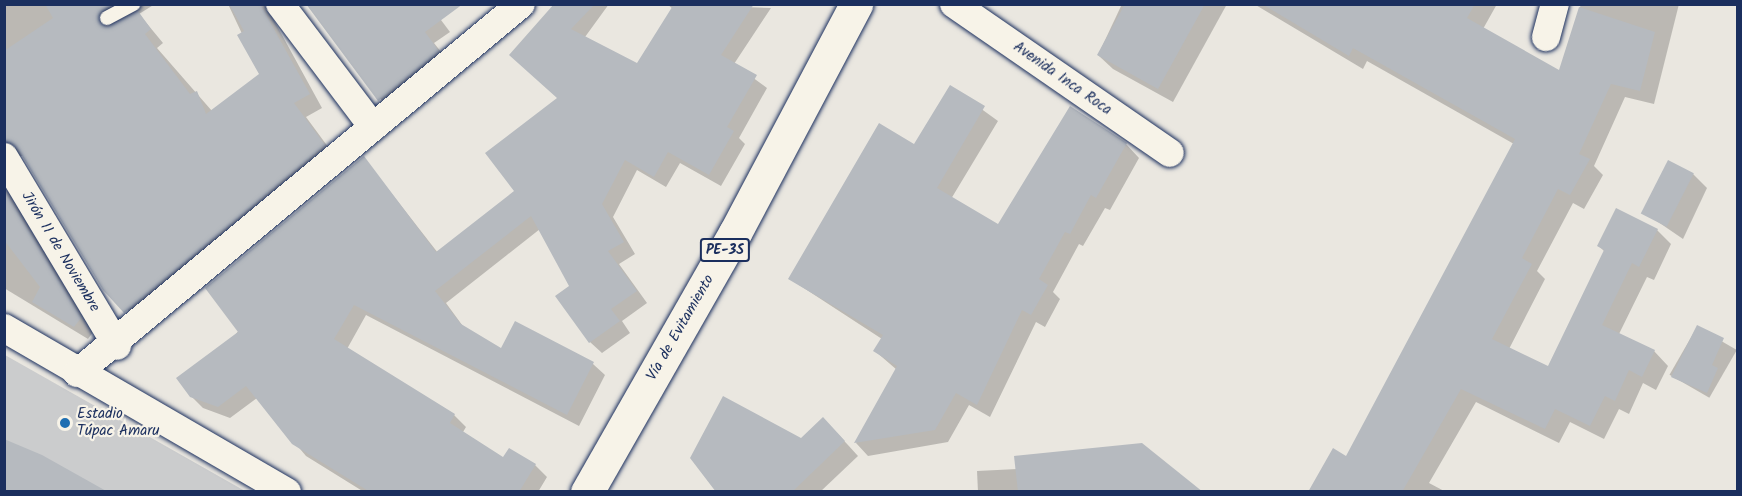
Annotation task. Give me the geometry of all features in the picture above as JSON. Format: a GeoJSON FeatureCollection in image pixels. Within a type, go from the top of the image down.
{"type":"FeatureCollection","features":[{"type":"Feature","properties":{"kind":"highway","name":"Vía de Evitamiento"},"geometry":{"type":"LineString","coordinates":[[587,492],[735,232],[856,4]]}},
{"type":"Feature","properties":{"kind":"street"},"geometry":{"type":"LineString","coordinates":[[280,4],[374,127]]}},
{"type":"Feature","properties":{"kind":"street"},"geometry":{"type":"LineString","coordinates":[[77,374],[117,346],[521,4]]}},
{"type":"Feature","properties":{"kind":"street","name":"Avenida Inca Roca"},"geometry":{"type":"LineString","coordinates":[[954,4],[1170,153]]}},
{"type":"Feature","properties":{"kind":"street"},"geometry":{"type":"LineString","coordinates":[[1546,37],[1555,4]]}},
{"type":"Feature","properties":{"kind":"street","name":"Jirón 11 de Noviembre"},"geometry":{"type":"LineString","coordinates":[[4,157],[117,346]]}},
{"type":"Feature","properties":{"kind":"street"},"geometry":{"type":"LineString","coordinates":[[4,328],[77,374],[287,492]]}},
{"type":"Feature","properties":{"kind":"lane"},"geometry":{"type":"LineString","coordinates":[[107,18],[132,4]]}},
{"type":"Feature","properties":{"kind":"shaded area","name":"Estadio Túpac Amaru"},"geometry":{"type":"Polygon","coordinates":[[[5,355],[245,491],[5,491],[5,355]]]}},
{"type":"Feature","properties":{"kind":"building"},"geometry":{"type":"Polygon","coordinates":[[[45,4],[113,4],[99,14],[106,27],[138,11],[151,29],[145,34],[190,94],[197,91],[206,114],[259,74],[237,35],[244,31],[229,4],[260,4],[310,94],[294,103],[325,145],[124,313],[103,290],[18,149],[4,141],[4,51],[53,18],[45,4]]]}},
{"type":"Feature","properties":{"kind":"building"},"geometry":{"type":"Polygon","coordinates":[[[306,4],[463,4],[425,32],[439,51],[378,101],[306,4]]]}},
{"type":"Feature","properties":{"kind":"building"},"geometry":{"type":"Polygon","coordinates":[[[554,4],[595,4],[571,29],[637,63],[674,4],[754,4],[721,55],[757,75],[727,127],[734,131],[709,175],[668,152],[654,177],[625,160],[602,204],[624,242],[608,251],[637,291],[611,309],[620,321],[589,343],[555,296],[569,286],[531,216],[435,291],[461,324],[501,348],[515,321],[594,362],[567,415],[354,305],[334,339],[455,414],[450,423],[503,457],[509,448],[536,464],[519,492],[370,492],[292,444],[246,386],[218,407],[190,397],[176,378],[238,332],[205,288],[364,156],[436,252],[514,191],[485,153],[557,98],[509,55],[554,4]]]}},
{"type":"Feature","properties":{"kind":"building"},"geometry":{"type":"Polygon","coordinates":[[[1125,4],[1205,4],[1158,89],[1097,55],[1125,4]]]}},
{"type":"Feature","properties":{"kind":"building"},"geometry":{"type":"Polygon","coordinates":[[[1262,4],[1475,4],[1467,18],[1559,70],[1579,7],[1655,32],[1640,91],[1611,84],[1579,154],[1590,159],[1570,195],[1558,189],[1522,258],[1532,264],[1492,339],[1548,366],[1604,250],[1597,246],[1616,208],[1658,229],[1639,267],[1632,263],[1602,325],[1655,350],[1642,377],[1629,370],[1615,401],[1605,396],[1590,426],[1555,409],[1545,429],[1461,389],[1402,492],[1308,492],[1333,448],[1346,456],[1515,139],[1353,48],[1349,56],[1262,4]]]}},
{"type":"Feature","properties":{"kind":"building"},"geometry":{"type":"Polygon","coordinates":[[[950,85],[985,106],[937,188],[998,224],[1070,106],[1127,143],[1096,198],[1091,195],[1070,234],[1065,232],[1039,279],[1048,285],[1031,315],[1022,310],[977,405],[956,393],[935,430],[854,443],[897,366],[873,351],[883,335],[788,279],[879,123],[914,144],[950,85]]]}},
{"type":"Feature","properties":{"kind":"building"},"geometry":{"type":"Polygon","coordinates":[[[1668,160],[1694,173],[1667,227],[1641,213],[1668,160]]]}},
{"type":"Feature","properties":{"kind":"building"},"geometry":{"type":"Polygon","coordinates":[[[4,190],[81,318],[74,327],[32,302],[40,287],[4,240],[4,190]]]}},
{"type":"Feature","properties":{"kind":"building"},"geometry":{"type":"Polygon","coordinates":[[[1697,325],[1724,338],[1712,365],[1718,368],[1707,393],[1671,377],[1697,325]]]}},
{"type":"Feature","properties":{"kind":"building"},"geometry":{"type":"Polygon","coordinates":[[[723,396],[801,438],[823,417],[845,441],[792,492],[716,492],[690,458],[723,396]]]}},
{"type":"Feature","properties":{"kind":"building"},"geometry":{"type":"Polygon","coordinates":[[[4,439],[42,455],[108,492],[4,492],[4,439]]]}},
{"type":"Feature","properties":{"kind":"building"},"geometry":{"type":"Polygon","coordinates":[[[1142,443],[1203,492],[1018,492],[1014,456],[1142,443]]]}},
{"type":"Feature","properties":{"kind":"place","name":"Estadio Túpac Amaru"},"geometry":{"type":"Point","coordinates":[65,423]}}]}
